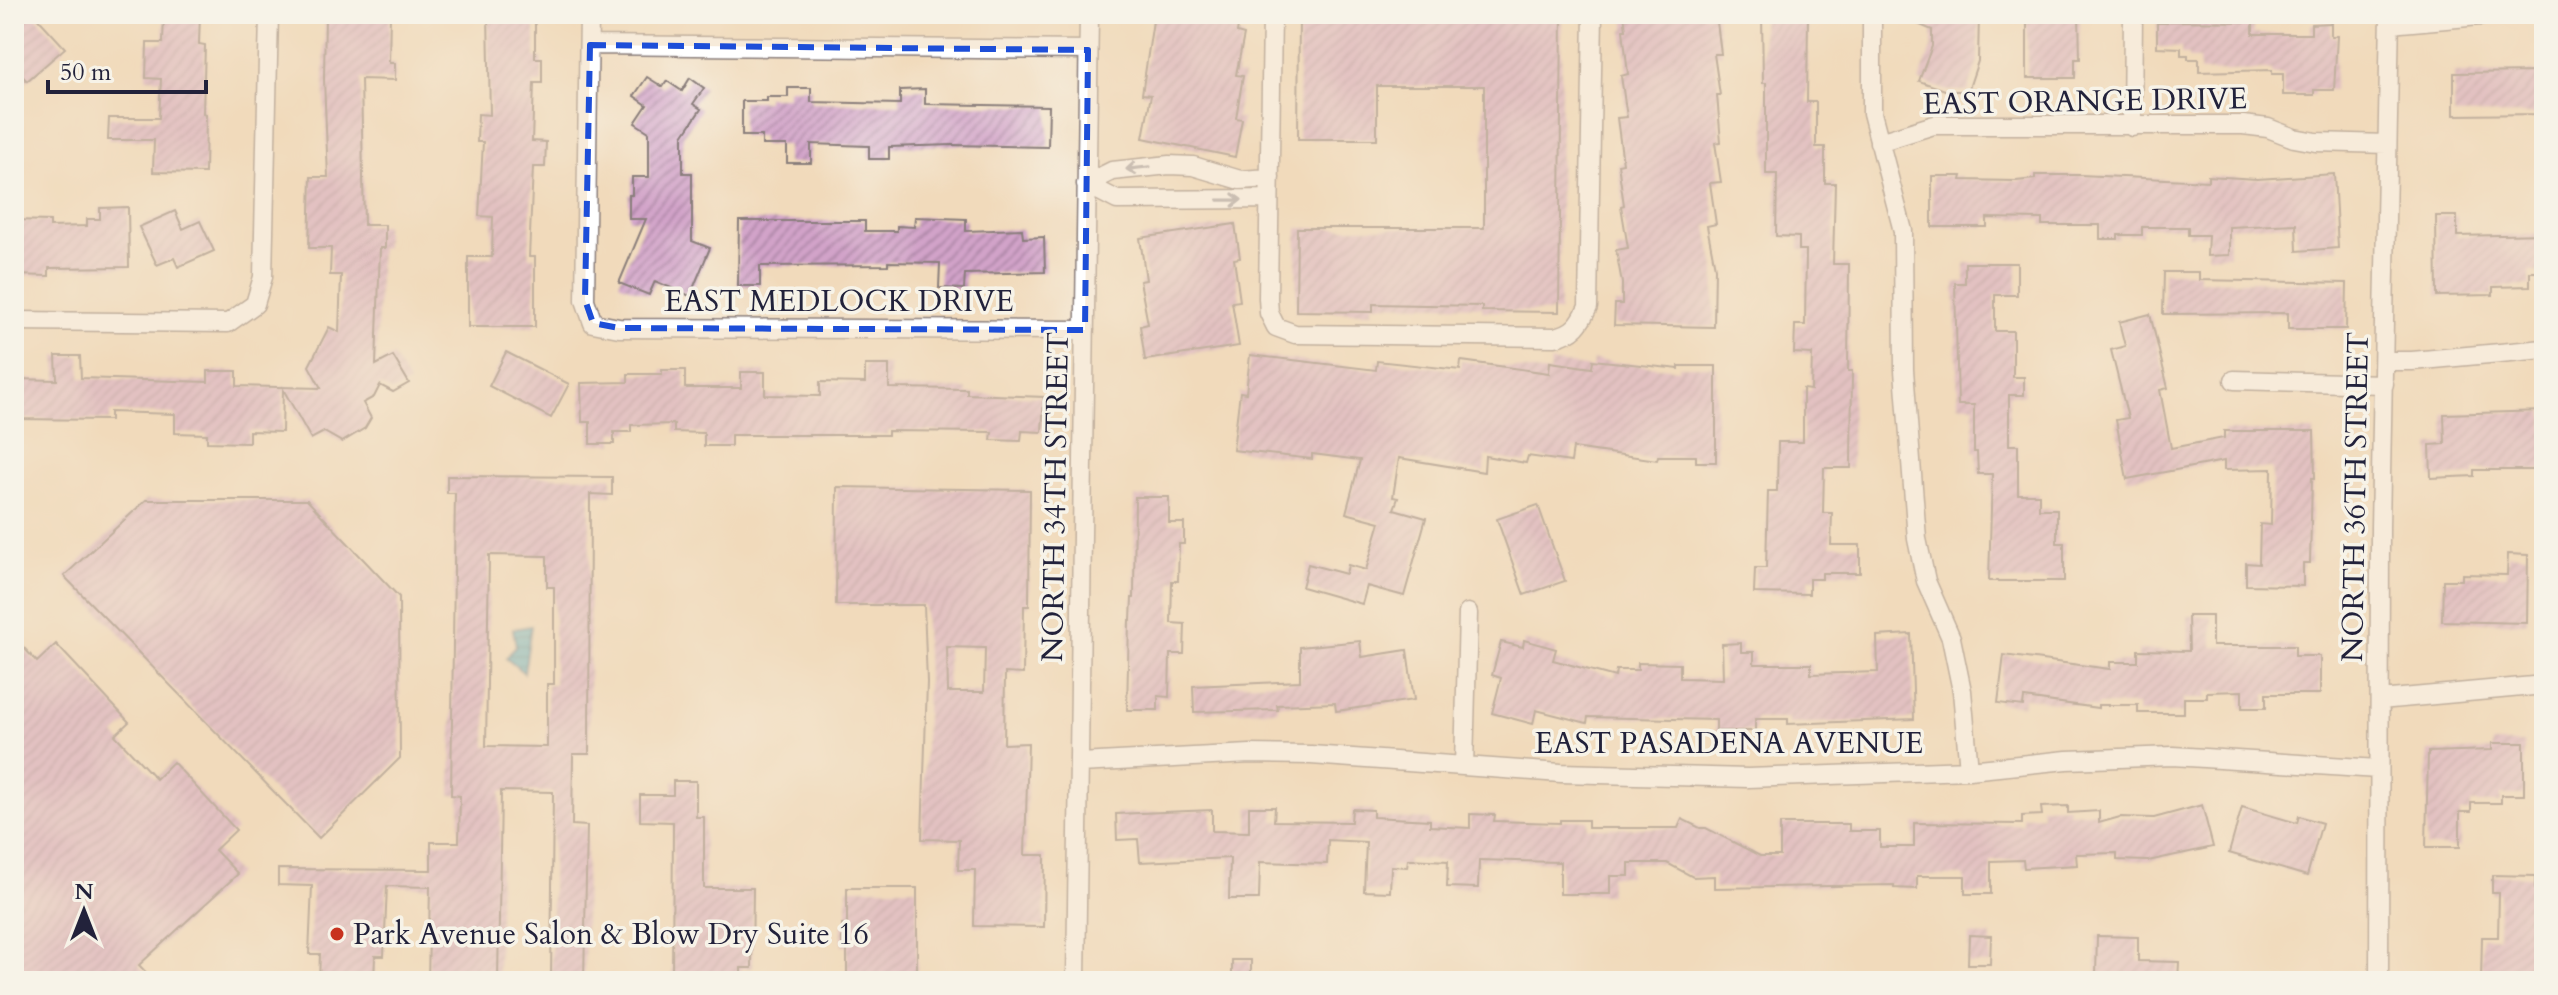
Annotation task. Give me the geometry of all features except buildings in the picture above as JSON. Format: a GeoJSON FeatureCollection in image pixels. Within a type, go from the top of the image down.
{"type":"FeatureCollection","features":[{"type":"Feature","properties":{"kind":"street"},"geometry":{"type":"LineString","coordinates":[[14,321],[228,323],[255,304],[263,277],[269,14]]}},
{"type":"Feature","properties":{"kind":"street"},"geometry":{"type":"LineString","coordinates":[[589,14],[590,45],[1088,50]]}},
{"type":"Feature","properties":{"kind":"street","name":"NORTH 34TH STREET"},"geometry":{"type":"LineString","coordinates":[[1076,981],[1089,14]]}},
{"type":"Feature","properties":{"kind":"street"},"geometry":{"type":"LineString","coordinates":[[1272,14],[1268,298],[1269,313],[1276,327],[1295,334],[1555,337],[1569,334],[1581,323],[1588,307],[1593,14]]}},
{"type":"Feature","properties":{"kind":"street"},"geometry":{"type":"LineString","coordinates":[[1872,14],[1872,113],[1903,231],[1904,370],[1917,539],[1926,581],[1951,638],[1962,691],[1969,770]]}},
{"type":"Feature","properties":{"kind":"street"},"geometry":{"type":"LineString","coordinates":[[2132,127],[2133,14]]}},
{"type":"Feature","properties":{"kind":"street"},"geometry":{"type":"LineString","coordinates":[[2390,19],[2502,14]]}},
{"type":"Feature","properties":{"kind":"street","name":"NORTH 36TH STREET"},"geometry":{"type":"LineString","coordinates":[[2379,981],[2380,527],[2390,19]]}},
{"type":"Feature","properties":{"kind":"street","name":"EAST MEDLOCK DRIVE"},"geometry":{"type":"LineString","coordinates":[[590,45],[585,300],[593,323],[619,328],[1085,330]]}},
{"type":"Feature","properties":{"kind":"street","name":"EAST ORANGE DRIVE"},"geometry":{"type":"LineString","coordinates":[[1879,142],[1934,125],[2243,125],[2268,128],[2316,142],[2387,144]]}},
{"type":"Feature","properties":{"kind":"street"},"geometry":{"type":"LineString","coordinates":[[1086,184],[1112,171],[1169,165],[1193,166],[1240,180],[1270,178]]}},
{"type":"Feature","properties":{"kind":"street"},"geometry":{"type":"LineString","coordinates":[[1169,165],[1169,200]]}},
{"type":"Feature","properties":{"kind":"street"},"geometry":{"type":"LineString","coordinates":[[1086,184],[1117,200],[1269,199]]}},
{"type":"Feature","properties":{"kind":"street"},"geometry":{"type":"LineString","coordinates":[[2384,361],[2544,349]]}},
{"type":"Feature","properties":{"kind":"street"},"geometry":{"type":"LineString","coordinates":[[2234,380],[2384,384]]}},
{"type":"Feature","properties":{"kind":"street"},"geometry":{"type":"LineString","coordinates":[[1464,766],[1468,613]]}},
{"type":"Feature","properties":{"kind":"street"},"geometry":{"type":"LineString","coordinates":[[2380,700],[2544,685]]}},
{"type":"Feature","properties":{"kind":"street","name":"EAST PASADENA AVENUE"},"geometry":{"type":"LineString","coordinates":[[1080,763],[1250,754],[1380,759],[1561,773],[1748,778],[1969,770],[2067,760],[2173,756],[2378,769]]}},
{"type":"Feature","properties":{"kind":"highlighted area"},"geometry":{"type":"Polygon","coordinates":[[[590,45],[1088,50],[1085,330],[619,328],[593,323],[585,300],[590,45]]]}},
{"type":"Feature","properties":{"kind":"water"},"geometry":{"type":"Polygon","coordinates":[[[531,626],[524,673],[506,658],[516,646],[513,629],[531,626]]]}},
{"type":"Feature","properties":{"kind":"place","name":"Park Avenue Salon & Blow Dry Suite 16"},"geometry":{"type":"Point","coordinates":[337,934]}}]}
